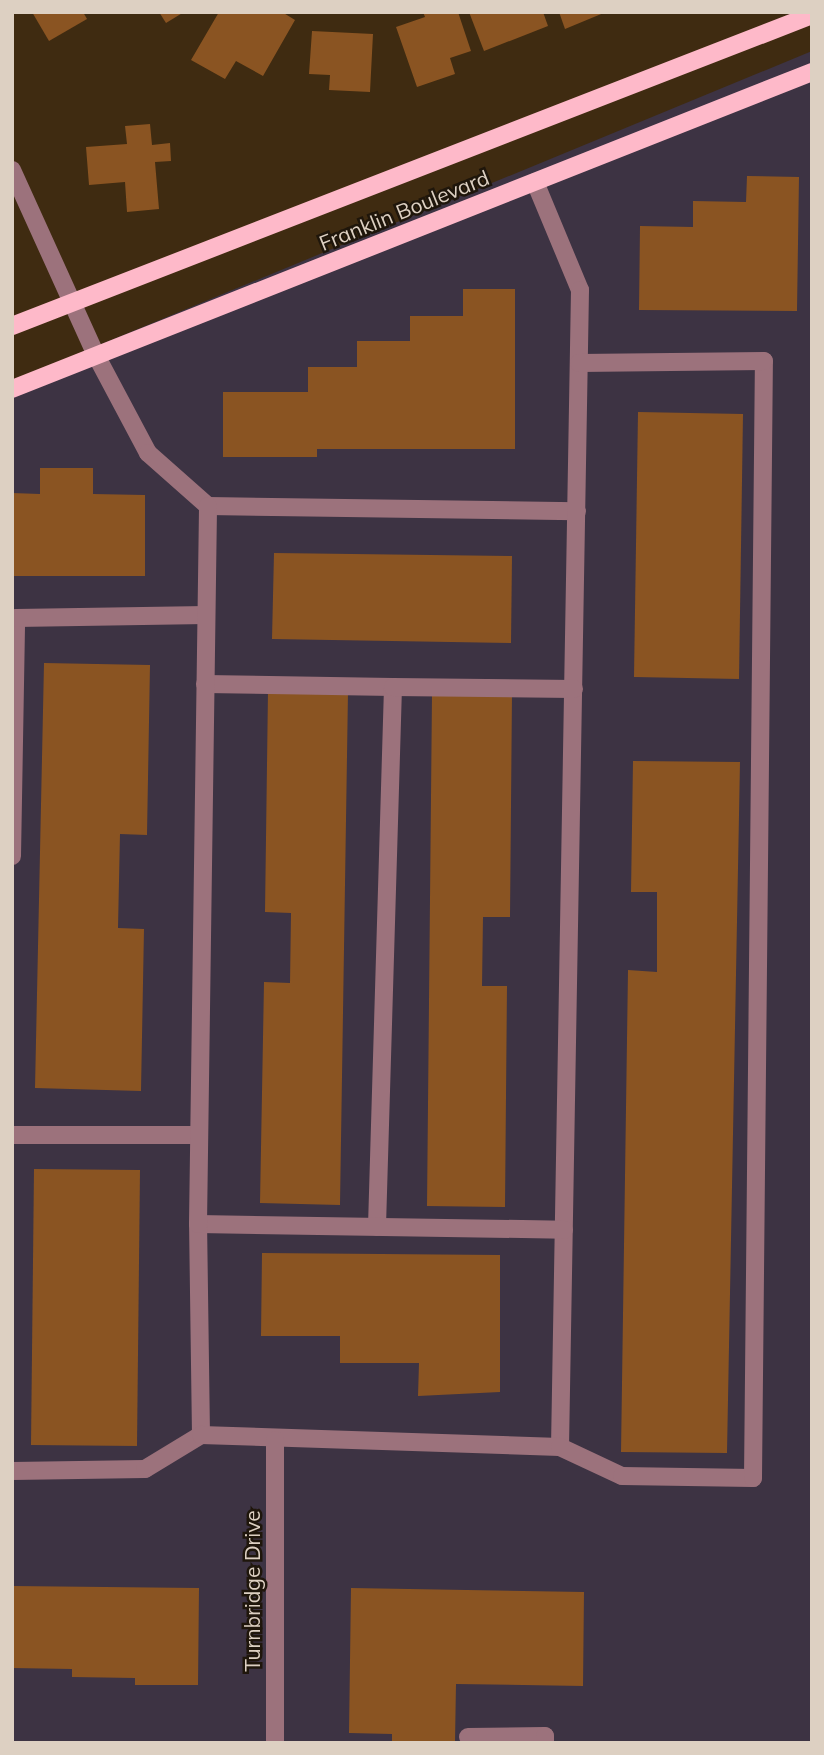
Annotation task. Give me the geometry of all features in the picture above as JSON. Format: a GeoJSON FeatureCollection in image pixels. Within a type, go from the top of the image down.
{"type":"FeatureCollection","features":[{"type":"Feature","properties":{"kind":"main road","name":"Franklin Boulevard"},"geometry":{"type":"LineString","coordinates":[[12,327],[812,15]]}},
{"type":"Feature","properties":{"kind":"main road","name":"Franklin Boulevard"},"geometry":{"type":"LineString","coordinates":[[12,388],[812,72]]}},
{"type":"Feature","properties":{"kind":"street"},"geometry":{"type":"LineString","coordinates":[[12,170],[96,357],[148,453],[208,506],[577,511]]}},
{"type":"Feature","properties":{"kind":"street"},"geometry":{"type":"LineString","coordinates":[[535,182],[580,290],[560,1447]]}},
{"type":"Feature","properties":{"kind":"street"},"geometry":{"type":"LineString","coordinates":[[12,1471],[145,1469],[201,1435],[275,1440],[560,1447],[622,1476],[753,1478],[764,361],[579,363]]}},
{"type":"Feature","properties":{"kind":"street"},"geometry":{"type":"LineString","coordinates":[[201,1435],[198,1224],[208,506]]}},
{"type":"Feature","properties":{"kind":"street"},"geometry":{"type":"LineString","coordinates":[[12,856],[16,618],[206,615]]}},
{"type":"Feature","properties":{"kind":"street"},"geometry":{"type":"LineString","coordinates":[[205,684],[573,689]]}},
{"type":"Feature","properties":{"kind":"street"},"geometry":{"type":"LineString","coordinates":[[377,1227],[393,687]]}},
{"type":"Feature","properties":{"kind":"street"},"geometry":{"type":"LineString","coordinates":[[12,1135],[199,1135]]}},
{"type":"Feature","properties":{"kind":"street"},"geometry":{"type":"LineString","coordinates":[[198,1224],[564,1230]]}},
{"type":"Feature","properties":{"kind":"street","name":"Turnbridge Drive"},"geometry":{"type":"LineString","coordinates":[[275,1440],[275,1743]]}},
{"type":"Feature","properties":{"kind":"street"},"geometry":{"type":"LineString","coordinates":[[468,1737],[545,1736],[545,1743]]}},
{"type":"Feature","properties":{"kind":"shaded area"},"geometry":{"type":"Polygon","coordinates":[[[812,51],[812,1743],[12,1743],[12,381],[812,51]]]}},
{"type":"Feature","properties":{"kind":"building"},"geometry":{"type":"Polygon","coordinates":[[[32,12],[83,12],[87,19],[49,41],[32,12]]]}},
{"type":"Feature","properties":{"kind":"building"},"geometry":{"type":"Polygon","coordinates":[[[159,12],[184,12],[166,23],[159,12]]]}},
{"type":"Feature","properties":{"kind":"building"},"geometry":{"type":"Polygon","coordinates":[[[219,12],[282,12],[295,20],[263,76],[236,61],[225,79],[191,60],[219,12]]]}},
{"type":"Feature","properties":{"kind":"building"},"geometry":{"type":"Polygon","coordinates":[[[423,12],[458,12],[471,51],[450,58],[455,74],[417,87],[396,27],[425,17],[423,12]]]}},
{"type":"Feature","properties":{"kind":"building"},"geometry":{"type":"Polygon","coordinates":[[[469,12],[543,12],[548,26],[484,51],[469,12]]]}},
{"type":"Feature","properties":{"kind":"building"},"geometry":{"type":"Polygon","coordinates":[[[559,12],[606,12],[565,29],[559,12]]]}},
{"type":"Feature","properties":{"kind":"building"},"geometry":{"type":"Polygon","coordinates":[[[312,31],[373,34],[370,92],[329,90],[330,75],[309,74],[312,31]]]}},
{"type":"Feature","properties":{"kind":"building"},"geometry":{"type":"Polygon","coordinates":[[[150,124],[152,145],[170,143],[171,161],[155,162],[159,209],[127,212],[125,182],[89,185],[86,147],[127,144],[125,126],[150,124]]]}},
{"type":"Feature","properties":{"kind":"building"},"geometry":{"type":"Polygon","coordinates":[[[747,176],[799,177],[797,311],[639,310],[640,226],[693,227],[693,201],[746,202],[747,176]]]}},
{"type":"Feature","properties":{"kind":"building"},"geometry":{"type":"Polygon","coordinates":[[[463,289],[515,289],[515,449],[317,449],[317,457],[223,457],[223,392],[308,392],[308,367],[357,367],[357,341],[410,341],[410,316],[463,316],[463,289]]]}},
{"type":"Feature","properties":{"kind":"building"},"geometry":{"type":"Polygon","coordinates":[[[638,412],[743,414],[739,679],[634,677],[638,412]]]}},
{"type":"Feature","properties":{"kind":"building"},"geometry":{"type":"Polygon","coordinates":[[[40,468],[93,468],[93,494],[145,495],[145,576],[12,576],[12,493],[40,494],[40,468]]]}},
{"type":"Feature","properties":{"kind":"building"},"geometry":{"type":"Polygon","coordinates":[[[274,553],[512,556],[511,643],[272,639],[274,553]]]}},
{"type":"Feature","properties":{"kind":"building"},"geometry":{"type":"Polygon","coordinates":[[[44,663],[150,665],[147,835],[120,834],[118,928],[144,929],[141,1091],[35,1088],[44,663]]]}},
{"type":"Feature","properties":{"kind":"building"},"geometry":{"type":"Polygon","coordinates":[[[268,690],[348,692],[340,1205],[260,1203],[264,982],[290,983],[291,913],[265,912],[268,690]]]}},
{"type":"Feature","properties":{"kind":"building"},"geometry":{"type":"Polygon","coordinates":[[[432,694],[512,694],[510,917],[483,917],[482,986],[507,986],[505,1207],[427,1206],[432,694]]]}},
{"type":"Feature","properties":{"kind":"building"},"geometry":{"type":"Polygon","coordinates":[[[633,761],[740,762],[727,1453],[621,1452],[628,970],[657,972],[657,892],[631,892],[633,761]]]}},
{"type":"Feature","properties":{"kind":"building"},"geometry":{"type":"Polygon","coordinates":[[[34,1169],[140,1170],[137,1446],[31,1445],[34,1169]]]}},
{"type":"Feature","properties":{"kind":"building"},"geometry":{"type":"Polygon","coordinates":[[[262,1253],[500,1255],[500,1392],[418,1396],[419,1363],[340,1363],[340,1336],[261,1336],[262,1253]]]}},
{"type":"Feature","properties":{"kind":"building"},"geometry":{"type":"Polygon","coordinates":[[[12,1586],[199,1588],[198,1685],[135,1685],[135,1678],[72,1677],[72,1669],[12,1668],[12,1586]]]}},
{"type":"Feature","properties":{"kind":"building"},"geometry":{"type":"Polygon","coordinates":[[[351,1588],[584,1592],[583,1686],[456,1684],[455,1742],[392,1741],[392,1734],[349,1733],[351,1588]]]}}]}
